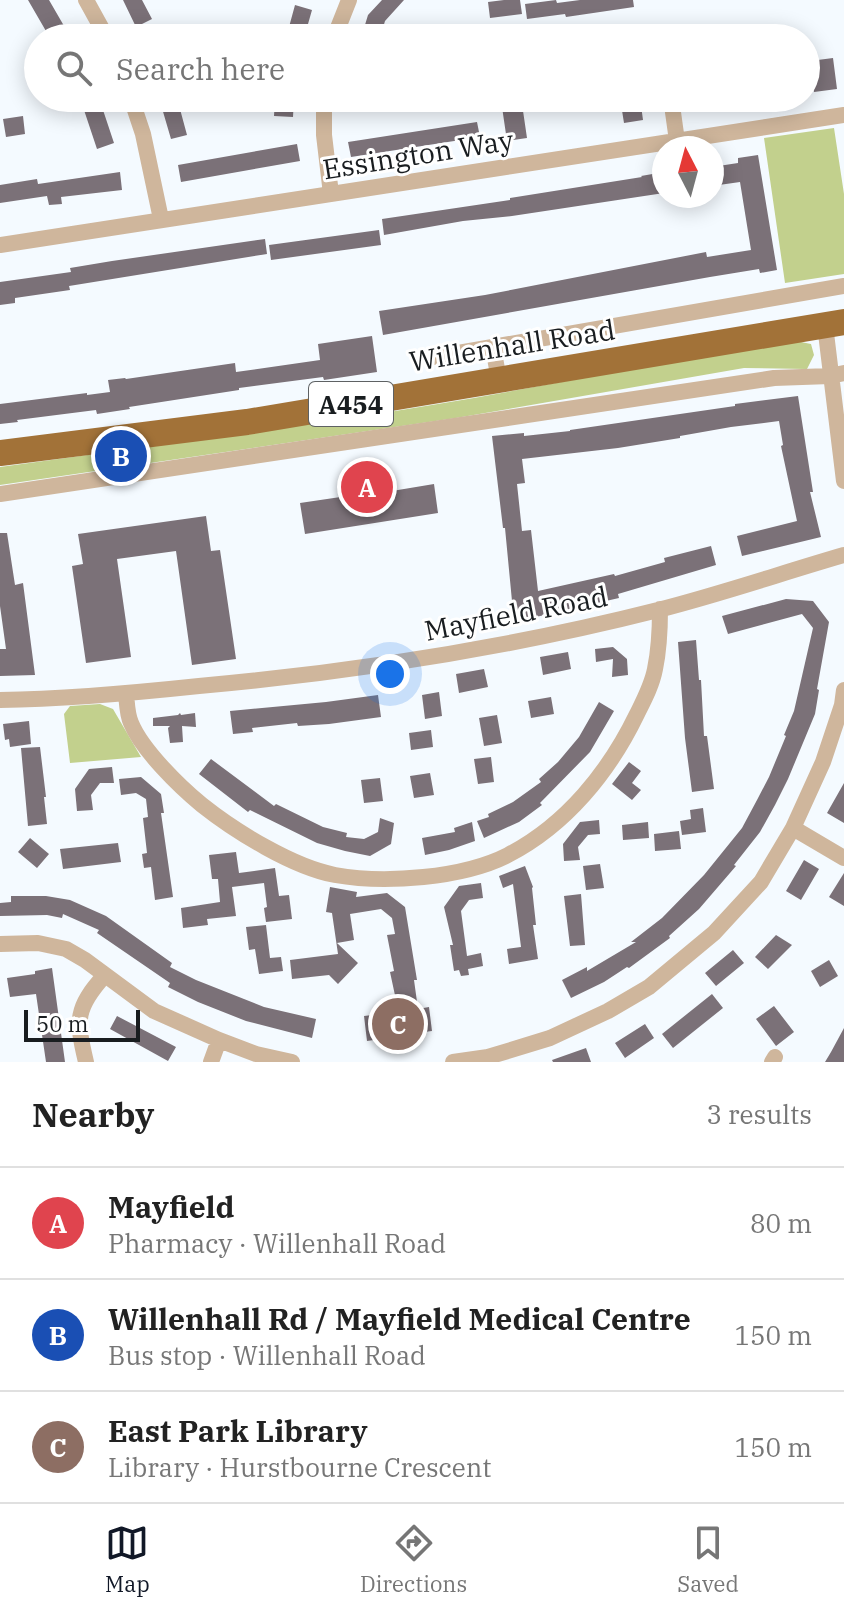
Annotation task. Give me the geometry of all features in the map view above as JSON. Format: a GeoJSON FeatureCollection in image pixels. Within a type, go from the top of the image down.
{"type":"FeatureCollection","features":[{"type":"Feature","properties":{"kind":"highway","name":"Willenhall Road"},"geometry":{"type":"LineString","coordinates":[[0,453],[247,422],[835,323]]}},
{"type":"Feature","properties":{"kind":"street"},"geometry":{"type":"LineString","coordinates":[[86,0],[99,24]]}},
{"type":"Feature","properties":{"kind":"street"},"geometry":{"type":"LineString","coordinates":[[340,24],[349,0]]}},
{"type":"Feature","properties":{"kind":"street"},"geometry":{"type":"LineString","coordinates":[[136,112],[161,219]]}},
{"type":"Feature","properties":{"kind":"street"},"geometry":{"type":"LineString","coordinates":[[324,112],[331,194]]}},
{"type":"Feature","properties":{"kind":"street"},"geometry":{"type":"LineString","coordinates":[[673,112],[676,136]]}},
{"type":"Feature","properties":{"kind":"street","name":"Essington Way"},"geometry":{"type":"LineString","coordinates":[[709,136],[844,115]]}},
{"type":"Feature","properties":{"kind":"street","name":"Essington Way"},"geometry":{"type":"LineString","coordinates":[[0,245],[652,145]]}},
{"type":"Feature","properties":{"kind":"street","name":"Willenhall Road"},"geometry":{"type":"LineString","coordinates":[[435,357],[844,286]]}},
{"type":"Feature","properties":{"kind":"street"},"geometry":{"type":"LineString","coordinates":[[835,323],[844,481]]}},
{"type":"Feature","properties":{"kind":"street"},"geometry":{"type":"LineString","coordinates":[[493,347],[499,380]]}},
{"type":"Feature","properties":{"kind":"street"},"geometry":{"type":"LineString","coordinates":[[0,494],[774,378],[837,375]]}},
{"type":"Feature","properties":{"kind":"street","name":"Mayfield Road"},"geometry":{"type":"LineString","coordinates":[[0,700],[126,693],[281,679],[396,663],[502,644],[660,609],[844,555]]}},
{"type":"Feature","properties":{"kind":"street"},"geometry":{"type":"LineString","coordinates":[[126,693],[131,724],[153,756],[181,788],[213,814],[283,857],[312,868],[336,875],[421,877],[470,869],[505,856],[532,841],[571,810],[611,762],[644,700],[655,672],[660,609]]}},
{"type":"Feature","properties":{"kind":"street"},"geometry":{"type":"LineString","coordinates":[[453,1062],[488,1060],[566,1031],[608,1011],[649,987],[714,933],[761,882],[793,828],[823,762],[844,690]]}},
{"type":"Feature","properties":{"kind":"street"},"geometry":{"type":"LineString","coordinates":[[793,828],[844,858]]}},
{"type":"Feature","properties":{"kind":"street"},"geometry":{"type":"LineString","coordinates":[[0,944],[38,943],[66,949],[154,1011],[256,1054],[292,1062]]}},
{"type":"Feature","properties":{"kind":"street"},"geometry":{"type":"LineString","coordinates":[[86,1062],[78,1021],[89,992],[105,975]]}},
{"type":"Feature","properties":{"kind":"street"},"geometry":{"type":"LineString","coordinates":[[211,1062],[219,1040]]}},
{"type":"Feature","properties":{"kind":"green space"},"geometry":{"type":"Polygon","coordinates":[[[834,128],[844,194],[844,274],[785,283],[764,138],[834,128]]]}},
{"type":"Feature","properties":{"kind":"green space"},"geometry":{"type":"Polygon","coordinates":[[[796,341],[811,344],[814,355],[807,369],[744,368],[456,418],[0,485],[0,467],[384,413],[796,341]]]}},
{"type":"Feature","properties":{"kind":"green space"},"geometry":{"type":"Polygon","coordinates":[[[100,704],[113,709],[141,757],[70,763],[64,714],[70,706],[100,704]]]}},
{"type":"Feature","properties":{"kind":"building"},"geometry":{"type":"Polygon","coordinates":[[[28,0],[49,0],[63,24],[42,24],[28,0]]]}},
{"type":"Feature","properties":{"kind":"building"},"geometry":{"type":"Polygon","coordinates":[[[123,0],[142,0],[152,19],[135,24],[123,0]]]}},
{"type":"Feature","properties":{"kind":"building"},"geometry":{"type":"Polygon","coordinates":[[[382,0],[404,0],[384,24],[365,24],[368,15],[382,0]]]}},
{"type":"Feature","properties":{"kind":"building"},"geometry":{"type":"Polygon","coordinates":[[[520,0],[522,14],[490,18],[488,2],[520,0]]]}},
{"type":"Feature","properties":{"kind":"building"},"geometry":{"type":"Polygon","coordinates":[[[556,0],[557,3],[633,0],[634,7],[527,19],[525,4],[556,0]]]}},
{"type":"Feature","properties":{"kind":"building"},"geometry":{"type":"Polygon","coordinates":[[[295,5],[312,10],[308,24],[290,24],[295,5]]]}},
{"type":"Feature","properties":{"kind":"building"},"geometry":{"type":"Polygon","coordinates":[[[833,58],[837,89],[820,91],[820,60],[833,58]]]}},
{"type":"Feature","properties":{"kind":"building"},"geometry":{"type":"Polygon","coordinates":[[[85,112],[104,112],[114,143],[97,149],[85,112]]]}},
{"type":"Feature","properties":{"kind":"building"},"geometry":{"type":"Polygon","coordinates":[[[163,112],[181,112],[187,135],[171,139],[163,112]]]}},
{"type":"Feature","properties":{"kind":"building"},"geometry":{"type":"Polygon","coordinates":[[[274,112],[293,112],[293,117],[274,116],[274,112]]]}},
{"type":"Feature","properties":{"kind":"building"},"geometry":{"type":"Polygon","coordinates":[[[503,112],[523,112],[527,138],[507,141],[503,112]]]}},
{"type":"Feature","properties":{"kind":"building"},"geometry":{"type":"Polygon","coordinates":[[[622,112],[642,112],[643,120],[624,123],[622,112]]]}},
{"type":"Feature","properties":{"kind":"building"},"geometry":{"type":"Polygon","coordinates":[[[23,116],[25,134],[6,137],[3,119],[23,116]]]}},
{"type":"Feature","properties":{"kind":"building"},"geometry":{"type":"Polygon","coordinates":[[[477,122],[480,137],[351,157],[348,142],[477,122]]]}},
{"type":"Feature","properties":{"kind":"building"},"geometry":{"type":"Polygon","coordinates":[[[297,144],[300,161],[181,182],[178,165],[297,144]]]}},
{"type":"Feature","properties":{"kind":"building"},"geometry":{"type":"Polygon","coordinates":[[[758,155],[777,270],[760,273],[759,269],[710,277],[383,335],[379,311],[485,295],[706,252],[707,257],[751,250],[740,182],[724,184],[724,165],[738,163],[738,158],[758,155]]]}},
{"type":"Feature","properties":{"kind":"building"},"geometry":{"type":"Polygon","coordinates":[[[120,172],[122,190],[61,197],[62,204],[49,205],[47,196],[0,203],[0,185],[37,179],[38,184],[120,172]]]}},
{"type":"Feature","properties":{"kind":"building"},"geometry":{"type":"Polygon","coordinates":[[[652,174],[652,195],[384,235],[382,219],[652,174]]]}},
{"type":"Feature","properties":{"kind":"building"},"geometry":{"type":"Polygon","coordinates":[[[379,230],[381,245],[271,260],[269,245],[379,230]]]}},
{"type":"Feature","properties":{"kind":"building"},"geometry":{"type":"Polygon","coordinates":[[[265,239],[267,254],[69,286],[70,290],[15,298],[15,303],[0,305],[0,282],[71,272],[70,268],[112,261],[265,239]]]}},
{"type":"Feature","properties":{"kind":"building"},"geometry":{"type":"Polygon","coordinates":[[[372,336],[377,372],[239,388],[97,414],[96,410],[0,424],[0,404],[110,392],[108,380],[235,363],[236,372],[320,360],[318,344],[372,336]]]}},
{"type":"Feature","properties":{"kind":"building"},"geometry":{"type":"Polygon","coordinates":[[[798,396],[813,492],[810,492],[821,537],[742,556],[737,536],[797,521],[781,446],[779,421],[618,448],[522,459],[525,483],[517,484],[522,531],[531,530],[538,591],[615,576],[665,562],[664,558],[711,546],[716,565],[618,594],[619,598],[514,622],[492,436],[570,431],[798,396]]]}},
{"type":"Feature","properties":{"kind":"building"},"geometry":{"type":"Polygon","coordinates":[[[378,482],[380,493],[434,484],[438,513],[305,534],[300,503],[354,495],[353,486],[378,482]]]}},
{"type":"Feature","properties":{"kind":"building"},"geometry":{"type":"Polygon","coordinates":[[[206,516],[211,551],[220,550],[236,659],[192,665],[176,551],[117,559],[131,657],[86,663],[72,566],[83,564],[78,534],[206,516]]]}},
{"type":"Feature","properties":{"kind":"building"},"geometry":{"type":"Polygon","coordinates":[[[0,533],[7,533],[15,585],[23,583],[35,675],[0,676],[0,649],[6,649],[0,606],[0,533]]]}},
{"type":"Feature","properties":{"kind":"building"},"geometry":{"type":"Polygon","coordinates":[[[786,599],[813,601],[829,622],[815,714],[775,805],[736,866],[670,938],[629,968],[571,998],[562,980],[587,967],[587,971],[636,942],[631,942],[662,918],[704,875],[742,828],[786,736],[813,628],[802,614],[728,634],[722,616],[786,599]]]}},
{"type":"Feature","properties":{"kind":"building"},"geometry":{"type":"Polygon","coordinates":[[[696,640],[704,736],[707,736],[714,789],[692,792],[678,642],[696,640]]]}},
{"type":"Feature","properties":{"kind":"building"},"geometry":{"type":"Polygon","coordinates":[[[613,647],[627,659],[628,675],[612,677],[613,659],[596,662],[595,649],[613,647]]]}},
{"type":"Feature","properties":{"kind":"building"},"geometry":{"type":"Polygon","coordinates":[[[568,652],[571,669],[543,675],[540,657],[568,652]]]}},
{"type":"Feature","properties":{"kind":"building"},"geometry":{"type":"Polygon","coordinates":[[[484,669],[488,687],[459,693],[456,674],[484,669]]]}},
{"type":"Feature","properties":{"kind":"building"},"geometry":{"type":"Polygon","coordinates":[[[439,692],[442,716],[425,719],[422,695],[439,692]]]}},
{"type":"Feature","properties":{"kind":"building"},"geometry":{"type":"Polygon","coordinates":[[[378,695],[381,717],[329,724],[298,726],[297,723],[252,728],[253,732],[233,734],[230,711],[378,695]]]}},
{"type":"Feature","properties":{"kind":"building"},"geometry":{"type":"Polygon","coordinates":[[[551,697],[554,714],[531,718],[528,701],[551,697]]]}},
{"type":"Feature","properties":{"kind":"building"},"geometry":{"type":"Polygon","coordinates":[[[599,702],[614,711],[590,752],[540,803],[542,805],[519,822],[484,838],[477,821],[489,817],[488,814],[513,802],[541,782],[539,779],[579,737],[599,702]]]}},
{"type":"Feature","properties":{"kind":"building"},"geometry":{"type":"Polygon","coordinates":[[[195,713],[196,727],[182,726],[183,742],[170,743],[170,726],[153,726],[153,718],[195,713]]]}},
{"type":"Feature","properties":{"kind":"building"},"geometry":{"type":"Polygon","coordinates":[[[497,715],[502,743],[484,746],[479,718],[497,715]]]}},
{"type":"Feature","properties":{"kind":"building"},"geometry":{"type":"Polygon","coordinates":[[[29,721],[31,744],[10,747],[9,739],[5,740],[3,724],[29,721]]]}},
{"type":"Feature","properties":{"kind":"building"},"geometry":{"type":"Polygon","coordinates":[[[431,730],[433,747],[411,750],[409,733],[431,730]]]}},
{"type":"Feature","properties":{"kind":"building"},"geometry":{"type":"Polygon","coordinates":[[[40,747],[47,824],[28,826],[21,748],[40,747]]]}},
{"type":"Feature","properties":{"kind":"building"},"geometry":{"type":"Polygon","coordinates":[[[491,757],[494,782],[478,784],[474,759],[491,757]]]}},
{"type":"Feature","properties":{"kind":"building"},"geometry":{"type":"Polygon","coordinates":[[[211,759],[274,806],[276,804],[323,827],[347,833],[346,837],[364,839],[378,832],[380,818],[394,823],[391,844],[370,856],[345,851],[317,843],[250,810],[248,812],[199,774],[211,759]]]}},
{"type":"Feature","properties":{"kind":"building"},"geometry":{"type":"Polygon","coordinates":[[[629,762],[641,771],[632,783],[641,790],[632,800],[612,784],[629,762]]]}},
{"type":"Feature","properties":{"kind":"building"},"geometry":{"type":"Polygon","coordinates":[[[112,767],[114,783],[100,783],[91,795],[93,810],[77,811],[75,789],[89,769],[112,767]]]}},
{"type":"Feature","properties":{"kind":"building"},"geometry":{"type":"Polygon","coordinates":[[[430,773],[434,795],[414,798],[410,776],[430,773]]]}},
{"type":"Feature","properties":{"kind":"building"},"geometry":{"type":"Polygon","coordinates":[[[141,777],[161,794],[173,897],[155,900],[151,867],[144,868],[142,854],[147,853],[143,818],[148,817],[146,799],[136,793],[121,795],[119,779],[141,777]]]}},
{"type":"Feature","properties":{"kind":"building"},"geometry":{"type":"Polygon","coordinates":[[[380,778],[383,801],[364,803],[361,780],[380,778]]]}},
{"type":"Feature","properties":{"kind":"building"},"geometry":{"type":"Polygon","coordinates":[[[844,783],[844,823],[827,813],[844,783]]]}},
{"type":"Feature","properties":{"kind":"building"},"geometry":{"type":"Polygon","coordinates":[[[703,808],[706,832],[682,835],[680,821],[691,819],[690,810],[703,808]]]}},
{"type":"Feature","properties":{"kind":"building"},"geometry":{"type":"Polygon","coordinates":[[[599,820],[600,834],[588,835],[578,847],[580,860],[564,861],[563,844],[580,822],[599,820]]]}},
{"type":"Feature","properties":{"kind":"building"},"geometry":{"type":"Polygon","coordinates":[[[472,822],[475,841],[425,855],[422,838],[455,832],[454,828],[472,822]]]}},
{"type":"Feature","properties":{"kind":"building"},"geometry":{"type":"Polygon","coordinates":[[[648,822],[649,838],[623,840],[622,825],[648,822]]]}},
{"type":"Feature","properties":{"kind":"building"},"geometry":{"type":"Polygon","coordinates":[[[679,831],[681,849],[655,851],[654,834],[679,831]]]}},
{"type":"Feature","properties":{"kind":"building"},"geometry":{"type":"Polygon","coordinates":[[[30,838],[49,854],[37,868],[18,852],[30,838]]]}},
{"type":"Feature","properties":{"kind":"building"},"geometry":{"type":"Polygon","coordinates":[[[118,843],[121,862],[63,869],[60,849],[118,843]]]}},
{"type":"Feature","properties":{"kind":"building"},"geometry":{"type":"Polygon","coordinates":[[[236,852],[239,873],[275,868],[279,896],[289,895],[292,919],[266,922],[264,883],[232,887],[236,916],[207,919],[208,925],[183,928],[181,908],[220,902],[218,879],[212,879],[209,855],[236,852]]]}},
{"type":"Feature","properties":{"kind":"building"},"geometry":{"type":"Polygon","coordinates":[[[804,860],[819,869],[801,900],[786,891],[804,860]]]}},
{"type":"Feature","properties":{"kind":"building"},"geometry":{"type":"Polygon","coordinates":[[[600,864],[604,888],[586,890],[583,866],[600,864]]]}},
{"type":"Feature","properties":{"kind":"building"},"geometry":{"type":"Polygon","coordinates":[[[525,866],[533,887],[536,925],[533,925],[538,959],[509,964],[507,949],[521,947],[513,884],[503,888],[499,876],[525,866]]]}},
{"type":"Feature","properties":{"kind":"building"},"geometry":{"type":"Polygon","coordinates":[[[844,873],[844,906],[829,897],[844,873]]]}},
{"type":"Feature","properties":{"kind":"building"},"geometry":{"type":"Polygon","coordinates":[[[481,883],[483,898],[469,900],[461,911],[467,956],[481,953],[483,966],[468,969],[469,975],[461,976],[459,970],[454,971],[450,945],[453,945],[444,907],[459,886],[481,883]]]}},
{"type":"Feature","properties":{"kind":"building"},"geometry":{"type":"Polygon","coordinates":[[[330,887],[357,892],[356,897],[387,893],[405,907],[417,980],[414,980],[418,1009],[429,1007],[432,1031],[416,1033],[416,1040],[403,1042],[402,1036],[367,1041],[364,1016],[381,1014],[380,1007],[395,1005],[396,1000],[387,935],[395,934],[392,918],[381,909],[350,914],[354,940],[337,943],[358,963],[338,984],[329,975],[292,979],[290,960],[338,954],[332,913],[326,912],[330,887]]]}},
{"type":"Feature","properties":{"kind":"building"},"geometry":{"type":"Polygon","coordinates":[[[581,894],[585,945],[570,946],[564,896],[581,894]]]}},
{"type":"Feature","properties":{"kind":"building"},"geometry":{"type":"Polygon","coordinates":[[[11,896],[70,900],[106,916],[172,963],[170,967],[196,980],[264,1007],[316,1019],[312,1038],[246,1021],[198,1002],[168,987],[170,983],[97,933],[99,930],[63,914],[62,918],[47,915],[0,916],[0,903],[11,902],[11,896]]]}},
{"type":"Feature","properties":{"kind":"building"},"geometry":{"type":"Polygon","coordinates":[[[266,925],[270,958],[281,957],[283,971],[259,974],[255,949],[249,950],[246,927],[266,925]]]}},
{"type":"Feature","properties":{"kind":"building"},"geometry":{"type":"Polygon","coordinates":[[[776,935],[792,945],[768,969],[755,957],[776,935]]]}},
{"type":"Feature","properties":{"kind":"building"},"geometry":{"type":"Polygon","coordinates":[[[733,950],[744,963],[716,986],[705,973],[733,950]]]}},
{"type":"Feature","properties":{"kind":"building"},"geometry":{"type":"Polygon","coordinates":[[[829,960],[838,976],[820,987],[811,971],[829,960]]]}},
{"type":"Feature","properties":{"kind":"building"},"geometry":{"type":"Polygon","coordinates":[[[52,968],[65,1062],[46,1062],[36,994],[10,997],[7,978],[52,968]]]}},
{"type":"Feature","properties":{"kind":"building"},"geometry":{"type":"Polygon","coordinates":[[[712,994],[723,1008],[673,1048],[662,1034],[712,994]]]}},
{"type":"Feature","properties":{"kind":"building"},"geometry":{"type":"Polygon","coordinates":[[[774,1006],[794,1032],[776,1046],[756,1019],[774,1006]]]}},
{"type":"Feature","properties":{"kind":"building"},"geometry":{"type":"Polygon","coordinates":[[[117,1016],[176,1047],[168,1061],[110,1029],[117,1016]]]}},
{"type":"Feature","properties":{"kind":"building"},"geometry":{"type":"Polygon","coordinates":[[[645,1024],[654,1038],[625,1058],[615,1043],[645,1024]]]}},
{"type":"Feature","properties":{"kind":"building"},"geometry":{"type":"Polygon","coordinates":[[[844,1028],[844,1062],[825,1062],[831,1052],[844,1028]]]}},
{"type":"Feature","properties":{"kind":"building"},"geometry":{"type":"Polygon","coordinates":[[[586,1048],[591,1062],[552,1060],[586,1048]]]}},
{"type":"Feature","properties":{"kind":"place","name":"Willenhall Rd / Mayfield Medical Centre"},"geometry":{"type":"Point","coordinates":[121,456]}},
{"type":"Feature","properties":{"kind":"place","name":"Mayfield"},"geometry":{"type":"Point","coordinates":[367,487]}},
{"type":"Feature","properties":{"kind":"place","name":"East Park Library"},"geometry":{"type":"Point","coordinates":[398,1024]}}]}
